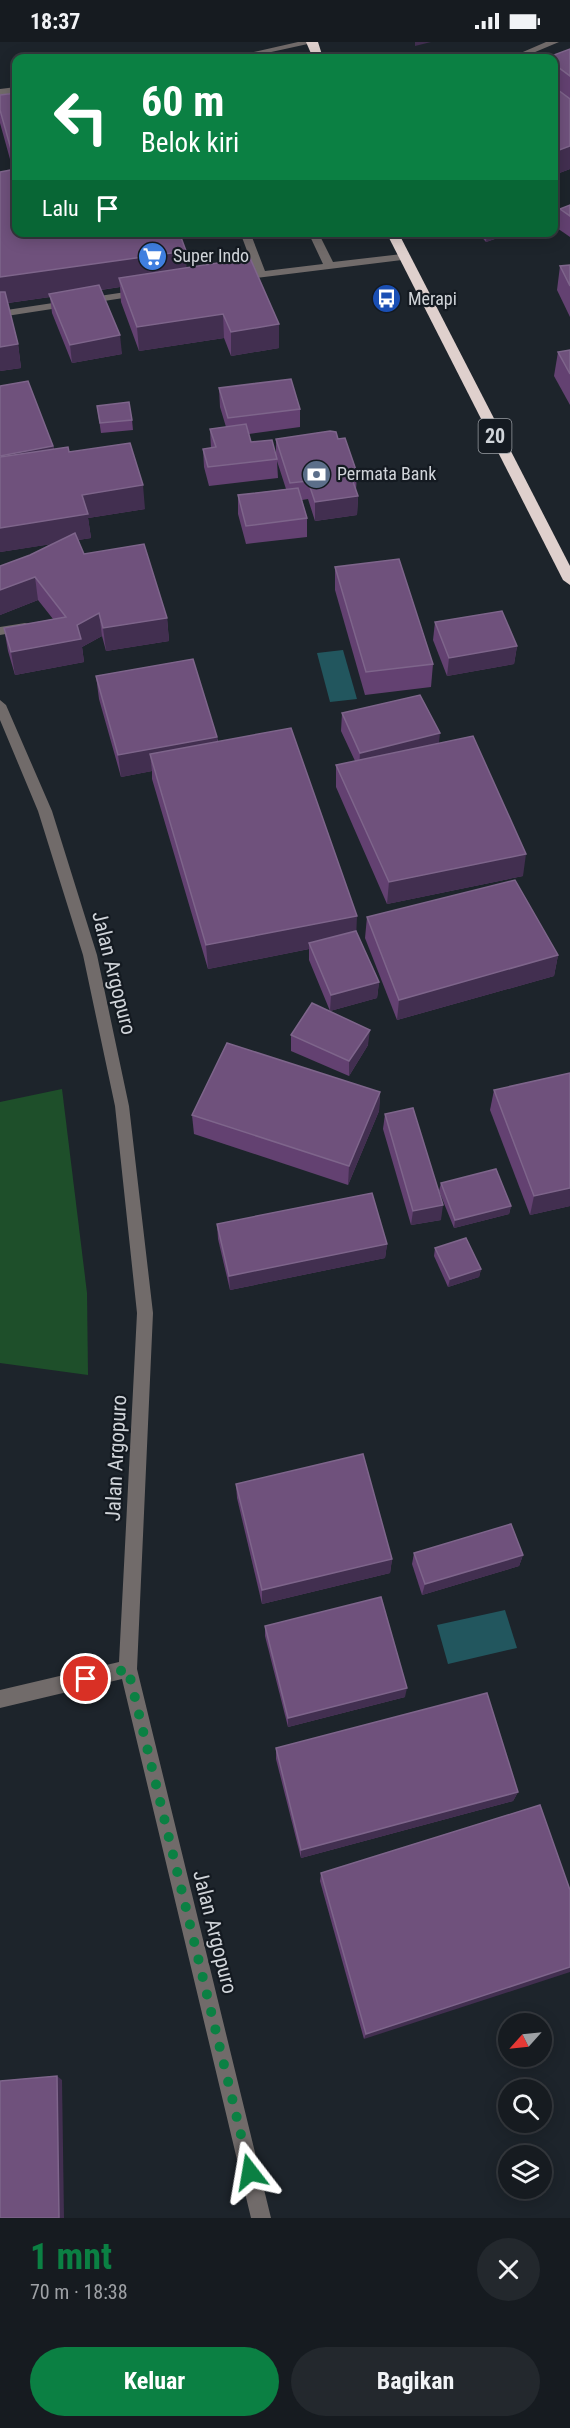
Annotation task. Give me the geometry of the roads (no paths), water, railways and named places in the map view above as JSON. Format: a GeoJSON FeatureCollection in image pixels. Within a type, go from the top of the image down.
{"type":"FeatureCollection","features":[{"type":"Feature","properties":{"kind":"highway","name":"20"},"geometry":{"type":"LineString","coordinates":[[394,237],[402,257],[570,580]]}},
{"type":"Feature","properties":{"kind":"street"},"geometry":{"type":"LineString","coordinates":[[252,54],[312,42]]}},
{"type":"Feature","properties":{"kind":"street"},"geometry":{"type":"LineString","coordinates":[[524,54],[554,42]]}},
{"type":"Feature","properties":{"kind":"street"},"geometry":{"type":"LineString","coordinates":[[247,237],[261,273]]}},
{"type":"Feature","properties":{"kind":"street"},"geometry":{"type":"LineString","coordinates":[[315,237],[329,266]]}},
{"type":"Feature","properties":{"kind":"street"},"geometry":{"type":"LineString","coordinates":[[227,279],[402,257]]}},
{"type":"Feature","properties":{"kind":"street"},"geometry":{"type":"LineString","coordinates":[[0,314],[148,291]]}},
{"type":"Feature","properties":{"kind":"street"},"geometry":{"type":"LineString","coordinates":[[0,631],[39,625]]}},
{"type":"Feature","properties":{"kind":"street","name":"Jalan Argopuro"},"geometry":{"type":"LineString","coordinates":[[0,705],[45,811],[86,944],[122,1106],[145,1313],[128,1669],[261,2218]]}},
{"type":"Feature","properties":{"kind":"street"},"geometry":{"type":"LineString","coordinates":[[0,1700],[128,1669]]}},
{"type":"Feature","properties":{"kind":"water"},"geometry":{"type":"Polygon","coordinates":[[[343,650],[357,699],[330,702],[317,653],[343,650]]]}},
{"type":"Feature","properties":{"kind":"water"},"geometry":{"type":"Polygon","coordinates":[[[505,1610],[517,1648],[448,1664],[437,1625],[505,1610]]]}},
{"type":"Feature","properties":{"kind":"place","name":"Super Indo"},"geometry":{"type":"Point","coordinates":[152,256]}},
{"type":"Feature","properties":{"kind":"place","name":"Merapi"},"geometry":{"type":"Point","coordinates":[387,299]}},
{"type":"Feature","properties":{"kind":"place","name":"Permata Bank"},"geometry":{"type":"Point","coordinates":[316,474]}}]}
